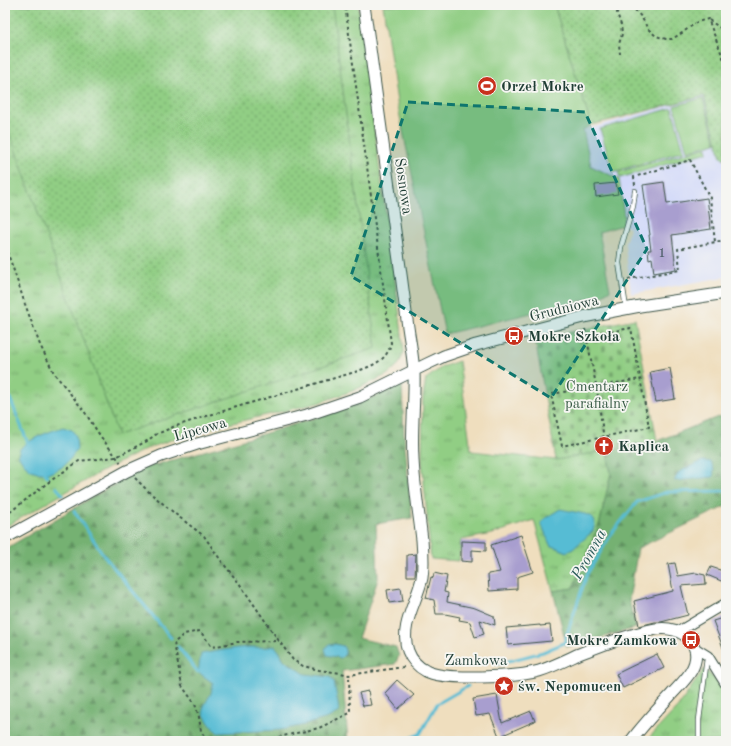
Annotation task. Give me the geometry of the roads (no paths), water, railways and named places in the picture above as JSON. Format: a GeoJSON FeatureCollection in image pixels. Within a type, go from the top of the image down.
{"type":"FeatureCollection","features":[{"type":"Feature","properties":{"kind":"street","name":"Sosnowa"},"geometry":{"type":"LineString","coordinates":[[364,5],[414,370]]}},
{"type":"Feature","properties":{"kind":"street","name":"Grudniowa"},"geometry":{"type":"LineString","coordinates":[[414,370],[444,356],[476,345],[583,317],[726,293]]}},
{"type":"Feature","properties":{"kind":"street","name":"Lipcowa"},"geometry":{"type":"LineString","coordinates":[[5,538],[127,471],[161,456],[197,444],[320,411],[360,397],[414,370]]}},
{"type":"Feature","properties":{"kind":"street","name":"Zamkowa"},"geometry":{"type":"LineString","coordinates":[[414,370],[413,459],[424,560],[418,594],[410,614],[405,637],[407,649],[411,658],[417,665],[426,671],[437,675],[457,677],[527,674],[540,671],[602,645],[626,637],[657,629],[668,628],[679,631]]}},
{"type":"Feature","properties":{"kind":"street"},"geometry":{"type":"LineString","coordinates":[[631,741],[690,672],[696,657],[695,648],[691,640],[679,631],[726,603]]}},
{"type":"Feature","properties":{"kind":"street"},"geometry":{"type":"LineString","coordinates":[[695,648],[708,656],[726,685]]}},
{"type":"Feature","properties":{"kind":"lane"},"geometry":{"type":"LineString","coordinates":[[626,309],[619,263],[621,247],[633,206],[635,191]]}},
{"type":"Feature","properties":{"kind":"lane"},"geometry":{"type":"LineString","coordinates":[[699,741],[699,720],[708,656]]}},
{"type":"Feature","properties":{"kind":"water"},"geometry":{"type":"Polygon","coordinates":[[[63,427],[72,430],[76,436],[77,449],[71,458],[61,468],[50,473],[40,473],[31,470],[24,464],[18,455],[20,449],[24,445],[40,436],[63,427]]]}},
{"type":"Feature","properties":{"kind":"water"},"geometry":{"type":"Polygon","coordinates":[[[702,461],[711,462],[714,470],[713,477],[674,481],[679,472],[702,461]]]}},
{"type":"Feature","properties":{"kind":"water"},"geometry":{"type":"Polygon","coordinates":[[[560,509],[585,514],[592,517],[595,524],[593,531],[573,549],[567,552],[550,545],[541,523],[544,519],[560,509]]]}},
{"type":"Feature","properties":{"kind":"water"},"geometry":{"type":"Polygon","coordinates":[[[335,644],[343,646],[345,650],[345,654],[341,658],[327,655],[325,649],[328,645],[335,644]]]}},
{"type":"Feature","properties":{"kind":"water"},"geometry":{"type":"Polygon","coordinates":[[[275,646],[284,660],[305,674],[330,677],[334,682],[339,712],[328,718],[280,730],[218,733],[209,723],[203,711],[211,693],[213,683],[198,672],[201,654],[237,648],[275,646]]]}},
{"type":"Feature","properties":{"kind":"waterway"},"geometry":{"type":"LineString","coordinates":[[5,370],[6,388],[29,446]]}},
{"type":"Feature","properties":{"kind":"waterway"},"geometry":{"type":"LineString","coordinates":[[43,470],[47,476]]}},
{"type":"Feature","properties":{"kind":"waterway"},"geometry":{"type":"LineString","coordinates":[[56,487],[63,495]]}},
{"type":"Feature","properties":{"kind":"waterway","name":"Promna"},"geometry":{"type":"LineString","coordinates":[[497,664],[543,652],[564,643],[587,574],[612,533],[637,502],[667,492],[726,490]]}},
{"type":"Feature","properties":{"kind":"waterway"},"geometry":{"type":"LineString","coordinates":[[74,511],[105,557],[171,638]]}},
{"type":"Feature","properties":{"kind":"waterway"},"geometry":{"type":"LineString","coordinates":[[178,647],[198,672]]}},
{"type":"Feature","properties":{"kind":"waterway"},"geometry":{"type":"LineString","coordinates":[[355,741],[403,741],[420,734],[437,704],[468,686]]}},
{"type":"Feature","properties":{"kind":"place","name":"Orzeł Mokre"},"geometry":{"type":"Point","coordinates":[487,86]}},
{"type":"Feature","properties":{"kind":"place","name":"Mokre Szkoła"},"geometry":{"type":"Point","coordinates":[514,336]}},
{"type":"Feature","properties":{"kind":"place","name":"Kaplica"},"geometry":{"type":"Point","coordinates":[604,446]}},
{"type":"Feature","properties":{"kind":"place","name":"Mokre Zamkowa"},"geometry":{"type":"Point","coordinates":[691,640]}},
{"type":"Feature","properties":{"kind":"place","name":"św. Nepomucen"},"geometry":{"type":"Point","coordinates":[504,686]}},
{"type":"Feature","properties":{"kind":"park label","name":"Cmentarz parafialny"},"geometry":{"type":"Point","coordinates":[597,394]}}]}
